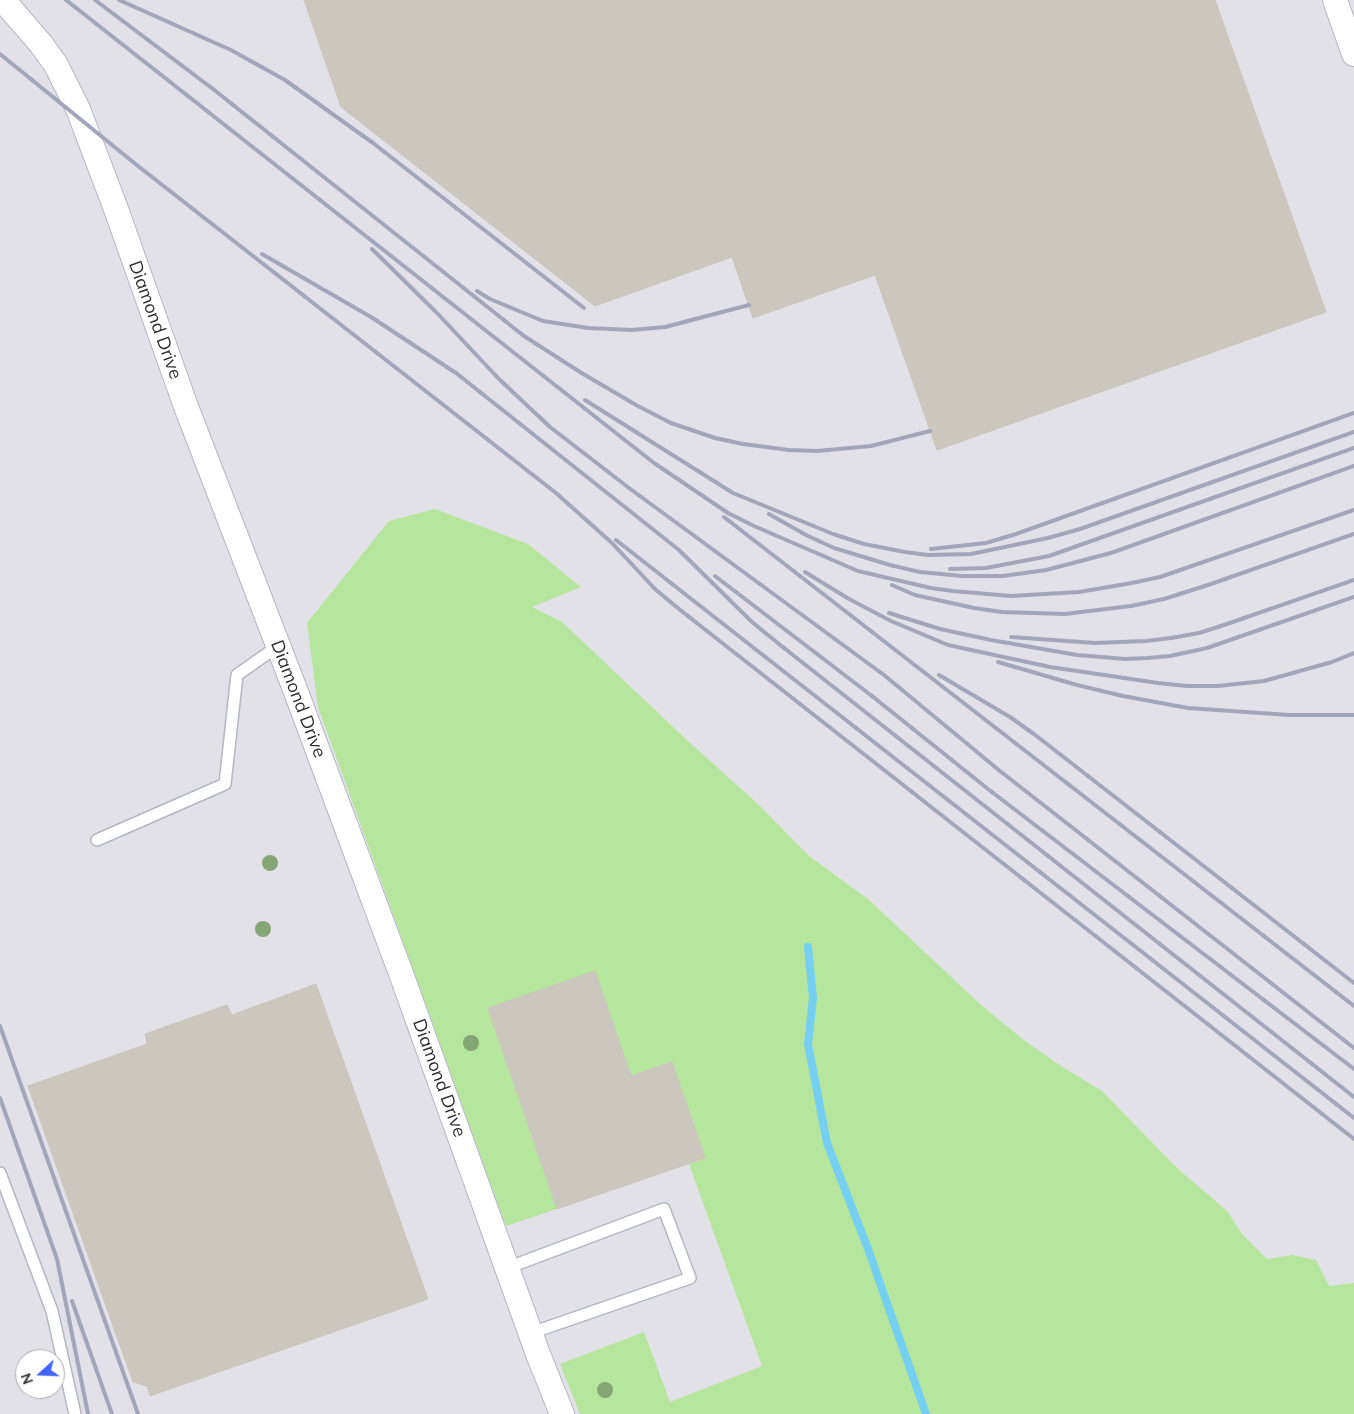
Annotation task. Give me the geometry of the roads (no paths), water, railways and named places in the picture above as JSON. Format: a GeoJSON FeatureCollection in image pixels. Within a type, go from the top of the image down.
{"type":"FeatureCollection","features":[{"type":"Feature","properties":{"kind":"street","name":"Diamond Drive"},"geometry":{"type":"LineString","coordinates":[[3,0],[42,44],[56,64],[70,90],[116,209],[189,413],[399,970],[531,1334],[562,1414]]}},
{"type":"Feature","properties":{"kind":"street"},"geometry":{"type":"LineString","coordinates":[[1335,0],[1354,54]]}},
{"type":"Feature","properties":{"kind":"lane"},"geometry":{"type":"LineString","coordinates":[[97,840],[225,784],[237,675],[278,646]]}},
{"type":"Feature","properties":{"kind":"lane"},"geometry":{"type":"LineString","coordinates":[[0,1174],[52,1311],[75,1414]]}},
{"type":"Feature","properties":{"kind":"lane"},"geometry":{"type":"LineString","coordinates":[[507,1268],[664,1209],[690,1278],[531,1334]]}},
{"type":"Feature","properties":{"kind":"waterway"},"geometry":{"type":"LineString","coordinates":[[808,947],[813,998],[808,1044],[827,1143],[868,1249],[926,1414]]}},
{"type":"Feature","properties":{"kind":"railway"},"geometry":{"type":"LineString","coordinates":[[66,0],[654,463],[728,513],[858,571],[931,588],[953,591],[1011,596],[1079,592],[1160,577],[1354,510]]}},
{"type":"Feature","properties":{"kind":"railway"},"geometry":{"type":"LineString","coordinates":[[95,0],[213,89],[524,336],[636,405],[671,423],[715,438],[789,450],[817,451],[871,446],[930,431]]}},
{"type":"Feature","properties":{"kind":"railway"},"geometry":{"type":"LineString","coordinates":[[119,0],[231,50],[285,80],[373,143],[584,308]]}},
{"type":"Feature","properties":{"kind":"railway"},"geometry":{"type":"LineString","coordinates":[[0,54],[138,166],[556,493],[612,543],[655,589],[679,609],[1354,1139]]}},
{"type":"Feature","properties":{"kind":"railway"},"geometry":{"type":"LineString","coordinates":[[372,249],[437,313],[498,378],[550,427],[629,488],[884,675],[1000,771],[1354,1048]]}},
{"type":"Feature","properties":{"kind":"railway"},"geometry":{"type":"LineString","coordinates":[[262,254],[371,317],[456,373],[679,550],[752,622],[779,644],[1354,1097]]}},
{"type":"Feature","properties":{"kind":"railway"},"geometry":{"type":"LineString","coordinates":[[477,291],[490,299],[543,321],[588,328],[632,330],[665,327],[749,305]]}},
{"type":"Feature","properties":{"kind":"railway"},"geometry":{"type":"LineString","coordinates":[[585,400],[733,493],[833,534],[864,544],[928,555],[971,554],[1048,538],[1080,529],[1354,432]]}},
{"type":"Feature","properties":{"kind":"railway"},"geometry":{"type":"LineString","coordinates":[[931,549],[986,543],[1016,534],[1354,413]]}},
{"type":"Feature","properties":{"kind":"railway"},"geometry":{"type":"LineString","coordinates":[[950,569],[986,568],[1049,556],[1354,448]]}},
{"type":"Feature","properties":{"kind":"railway"},"geometry":{"type":"LineString","coordinates":[[769,514],[834,548],[890,565],[920,572],[962,576],[1003,576],[1046,570],[1111,553],[1354,466]]}},
{"type":"Feature","properties":{"kind":"railway"},"geometry":{"type":"LineString","coordinates":[[724,517],[1354,1006]]}},
{"type":"Feature","properties":{"kind":"railway"},"geometry":{"type":"LineString","coordinates":[[892,585],[915,595],[974,608],[1002,612],[1065,614],[1131,606],[1164,599],[1354,534]]}},
{"type":"Feature","properties":{"kind":"railway"},"geometry":{"type":"LineString","coordinates":[[616,540],[1354,1118]]}},
{"type":"Feature","properties":{"kind":"railway"},"geometry":{"type":"LineString","coordinates":[[805,572],[849,599],[891,621],[948,645],[1050,667],[1158,683],[1187,686],[1218,686],[1264,681],[1332,662],[1354,653]]}},
{"type":"Feature","properties":{"kind":"railway"},"geometry":{"type":"LineString","coordinates":[[715,576],[872,696],[988,789],[1354,1069]]}},
{"type":"Feature","properties":{"kind":"railway"},"geometry":{"type":"LineString","coordinates":[[1011,637],[1095,643],[1171,638],[1199,633],[1354,580]]}},
{"type":"Feature","properties":{"kind":"railway"},"geometry":{"type":"LineString","coordinates":[[889,613],[940,629],[991,640],[1077,655],[1125,659],[1170,656],[1207,648],[1354,597]]}},
{"type":"Feature","properties":{"kind":"railway"},"geometry":{"type":"LineString","coordinates":[[998,662],[1077,685],[1188,708],[1289,715],[1354,715]]}},
{"type":"Feature","properties":{"kind":"railway"},"geometry":{"type":"LineString","coordinates":[[939,675],[1010,717],[1034,734],[1354,983]]}},
{"type":"Feature","properties":{"kind":"railway"},"geometry":{"type":"LineString","coordinates":[[0,1026],[138,1414]]}},
{"type":"Feature","properties":{"kind":"railway"},"geometry":{"type":"LineString","coordinates":[[0,1098],[57,1259],[88,1414]]}},
{"type":"Feature","properties":{"kind":"railway"},"geometry":{"type":"LineString","coordinates":[[72,1301],[112,1414]]}}]}
